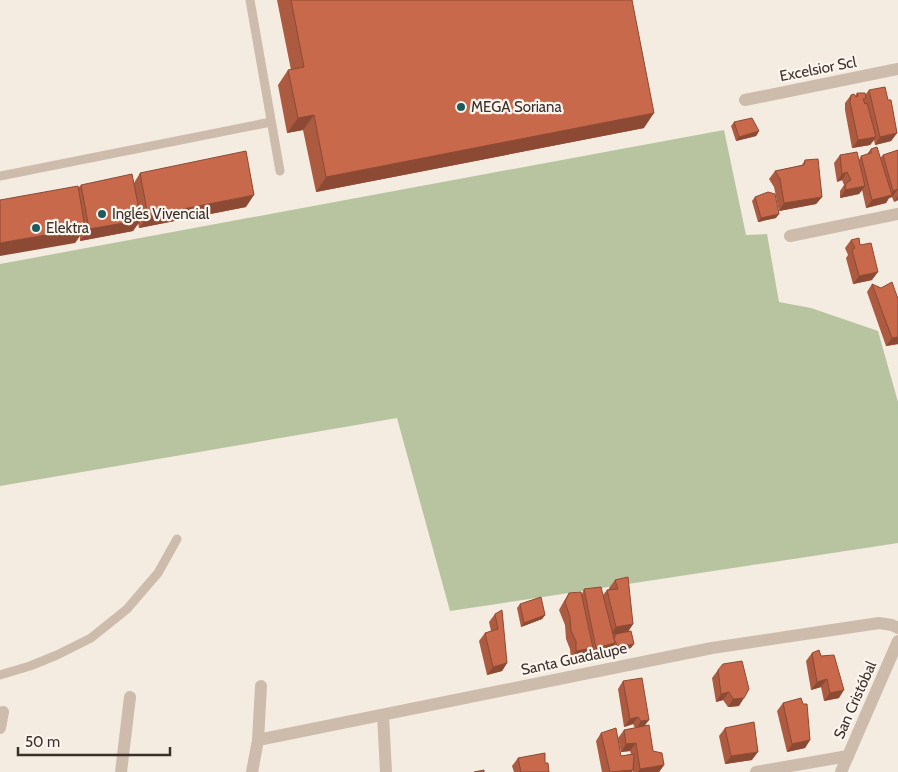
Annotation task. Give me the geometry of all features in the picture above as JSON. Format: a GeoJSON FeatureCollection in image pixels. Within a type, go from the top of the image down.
{"type":"FeatureCollection","features":[{"type":"Feature","properties":{"kind":"street","name":"Excelsior Scl"},"geometry":{"type":"LineString","coordinates":[[745,100],[898,69]]}},
{"type":"Feature","properties":{"kind":"street"},"geometry":{"type":"LineString","coordinates":[[790,236],[898,214]]}},
{"type":"Feature","properties":{"kind":"street","name":"Santa Guadalupe"},"geometry":{"type":"LineString","coordinates":[[258,740],[712,648],[879,624],[892,625],[898,628]]}},
{"type":"Feature","properties":{"kind":"street","name":"San Cristóbal"},"geometry":{"type":"LineString","coordinates":[[841,772],[898,641]]}},
{"type":"Feature","properties":{"kind":"street"},"geometry":{"type":"LineString","coordinates":[[252,772],[258,740],[261,686]]}},
{"type":"Feature","properties":{"kind":"street"},"geometry":{"type":"LineString","coordinates":[[121,772],[130,697]]}},
{"type":"Feature","properties":{"kind":"street"},"geometry":{"type":"LineString","coordinates":[[0,728],[3,712]]}},
{"type":"Feature","properties":{"kind":"street"},"geometry":{"type":"LineString","coordinates":[[383,715],[386,772]]}},
{"type":"Feature","properties":{"kind":"street"},"geometry":{"type":"LineString","coordinates":[[756,772],[848,756]]}},
{"type":"Feature","properties":{"kind":"lane"},"geometry":{"type":"LineString","coordinates":[[250,0],[280,171]]}},
{"type":"Feature","properties":{"kind":"lane"},"geometry":{"type":"LineString","coordinates":[[0,176],[271,122]]}},
{"type":"Feature","properties":{"kind":"lane"},"geometry":{"type":"LineString","coordinates":[[0,675],[48,659],[91,638],[126,610],[158,573],[177,539]]}},
{"type":"Feature","properties":{"kind":"green space"},"geometry":{"type":"Polygon","coordinates":[[[724,130],[746,235],[767,234],[779,302],[811,308],[878,331],[898,402],[898,543],[450,611],[397,418],[0,486],[0,264],[724,130]]]}},
{"type":"Feature","properties":{"kind":"building","name":"MEGA Soriana"},"geometry":{"type":"Polygon","coordinates":[[[291,0],[632,0],[654,113],[326,177],[314,115],[298,118],[288,70],[304,67],[291,0]]]}},
{"type":"Feature","properties":{"kind":"building"},"geometry":{"type":"Polygon","coordinates":[[[885,87],[888,100],[891,100],[897,133],[880,137],[869,90],[885,87]]]}},
{"type":"Feature","properties":{"kind":"building"},"geometry":{"type":"Polygon","coordinates":[[[857,93],[865,93],[866,98],[863,99],[865,104],[867,103],[876,137],[858,140],[850,102],[851,95],[854,94],[856,97],[858,96],[857,93]]]}},
{"type":"Feature","properties":{"kind":"building"},"geometry":{"type":"Polygon","coordinates":[[[752,118],[759,131],[739,137],[734,122],[752,118]]]}},
{"type":"Feature","properties":{"kind":"building"},"geometry":{"type":"Polygon","coordinates":[[[877,147],[892,195],[872,200],[861,156],[871,153],[871,149],[877,147]]]}},
{"type":"Feature","properties":{"kind":"building"},"geometry":{"type":"Polygon","coordinates":[[[898,150],[898,189],[893,191],[883,155],[898,150]]]}},
{"type":"Feature","properties":{"kind":"building"},"geometry":{"type":"Polygon","coordinates":[[[246,151],[254,195],[148,216],[140,173],[246,151]]]}},
{"type":"Feature","properties":{"kind":"building"},"geometry":{"type":"Polygon","coordinates":[[[857,152],[865,186],[845,190],[846,183],[851,180],[847,172],[842,174],[840,155],[857,152]]]}},
{"type":"Feature","properties":{"kind":"building"},"geometry":{"type":"Polygon","coordinates":[[[818,159],[822,197],[784,203],[780,179],[775,171],[804,165],[805,160],[818,159]]]}},
{"type":"Feature","properties":{"kind":"building","name":"Inglés Vivencial"},"geometry":{"type":"Polygon","coordinates":[[[132,174],[141,220],[89,229],[81,185],[132,174]]]}},
{"type":"Feature","properties":{"kind":"building"},"geometry":{"type":"Polygon","coordinates":[[[78,186],[85,228],[0,243],[0,200],[78,186]]]}},
{"type":"Feature","properties":{"kind":"building"},"geometry":{"type":"Polygon","coordinates":[[[768,192],[775,194],[779,214],[761,218],[755,197],[768,192]]]}},
{"type":"Feature","properties":{"kind":"building"},"geometry":{"type":"Polygon","coordinates":[[[859,238],[860,245],[871,243],[878,272],[859,276],[852,250],[855,248],[851,240],[859,238]]]}},
{"type":"Feature","properties":{"kind":"building"},"geometry":{"type":"Polygon","coordinates":[[[892,282],[898,299],[898,337],[892,338],[872,284],[881,288],[892,282]]]}},
{"type":"Feature","properties":{"kind":"building"},"geometry":{"type":"Polygon","coordinates":[[[628,577],[633,624],[616,627],[607,590],[618,589],[615,580],[628,577]]]}},
{"type":"Feature","properties":{"kind":"building"},"geometry":{"type":"Polygon","coordinates":[[[601,587],[615,643],[596,648],[584,589],[601,587]]]}},
{"type":"Feature","properties":{"kind":"building"},"geometry":{"type":"Polygon","coordinates":[[[581,592],[593,648],[576,651],[576,641],[571,631],[570,617],[565,602],[569,593],[581,592]]]}},
{"type":"Feature","properties":{"kind":"building"},"geometry":{"type":"Polygon","coordinates":[[[541,597],[545,615],[524,623],[520,604],[541,597]]]}},
{"type":"Feature","properties":{"kind":"building"},"geometry":{"type":"Polygon","coordinates":[[[502,610],[507,663],[493,667],[485,633],[498,629],[495,614],[502,610]]]}},
{"type":"Feature","properties":{"kind":"building"},"geometry":{"type":"Polygon","coordinates":[[[631,631],[634,644],[618,647],[614,639],[616,634],[631,631]]]}},
{"type":"Feature","properties":{"kind":"building"},"geometry":{"type":"Polygon","coordinates":[[[819,650],[821,656],[834,655],[844,690],[830,693],[827,679],[817,682],[812,653],[819,650]]]}},
{"type":"Feature","properties":{"kind":"building"},"geometry":{"type":"Polygon","coordinates":[[[742,661],[749,689],[744,698],[733,699],[729,692],[721,694],[718,670],[723,664],[742,661]]]}},
{"type":"Feature","properties":{"kind":"building"},"geometry":{"type":"Polygon","coordinates":[[[642,678],[649,720],[641,721],[638,717],[630,719],[623,681],[642,678]]]}},
{"type":"Feature","properties":{"kind":"building"},"geometry":{"type":"Polygon","coordinates":[[[801,698],[803,704],[807,704],[810,740],[792,744],[783,703],[801,698]]]}},
{"type":"Feature","properties":{"kind":"building"},"geometry":{"type":"Polygon","coordinates":[[[754,722],[758,752],[731,756],[725,728],[754,722]]]}},
{"type":"Feature","properties":{"kind":"building"},"geometry":{"type":"Polygon","coordinates":[[[649,725],[653,751],[662,753],[664,765],[640,769],[636,743],[626,744],[624,730],[649,725]]]}},
{"type":"Feature","properties":{"kind":"building"},"geometry":{"type":"Polygon","coordinates":[[[616,728],[621,756],[634,754],[633,770],[610,772],[601,733],[616,728]]]}},
{"type":"Feature","properties":{"kind":"building"},"geometry":{"type":"Polygon","coordinates":[[[545,753],[545,763],[548,763],[549,772],[521,772],[518,758],[545,753]]]}},
{"type":"Feature","properties":{"kind":"place","name":"MEGA Soriana"},"geometry":{"type":"Point","coordinates":[461,107]}},
{"type":"Feature","properties":{"kind":"place","name":"Inglés Vivencial"},"geometry":{"type":"Point","coordinates":[102,214]}},
{"type":"Feature","properties":{"kind":"place","name":"Elektra"},"geometry":{"type":"Point","coordinates":[36,228]}}]}
